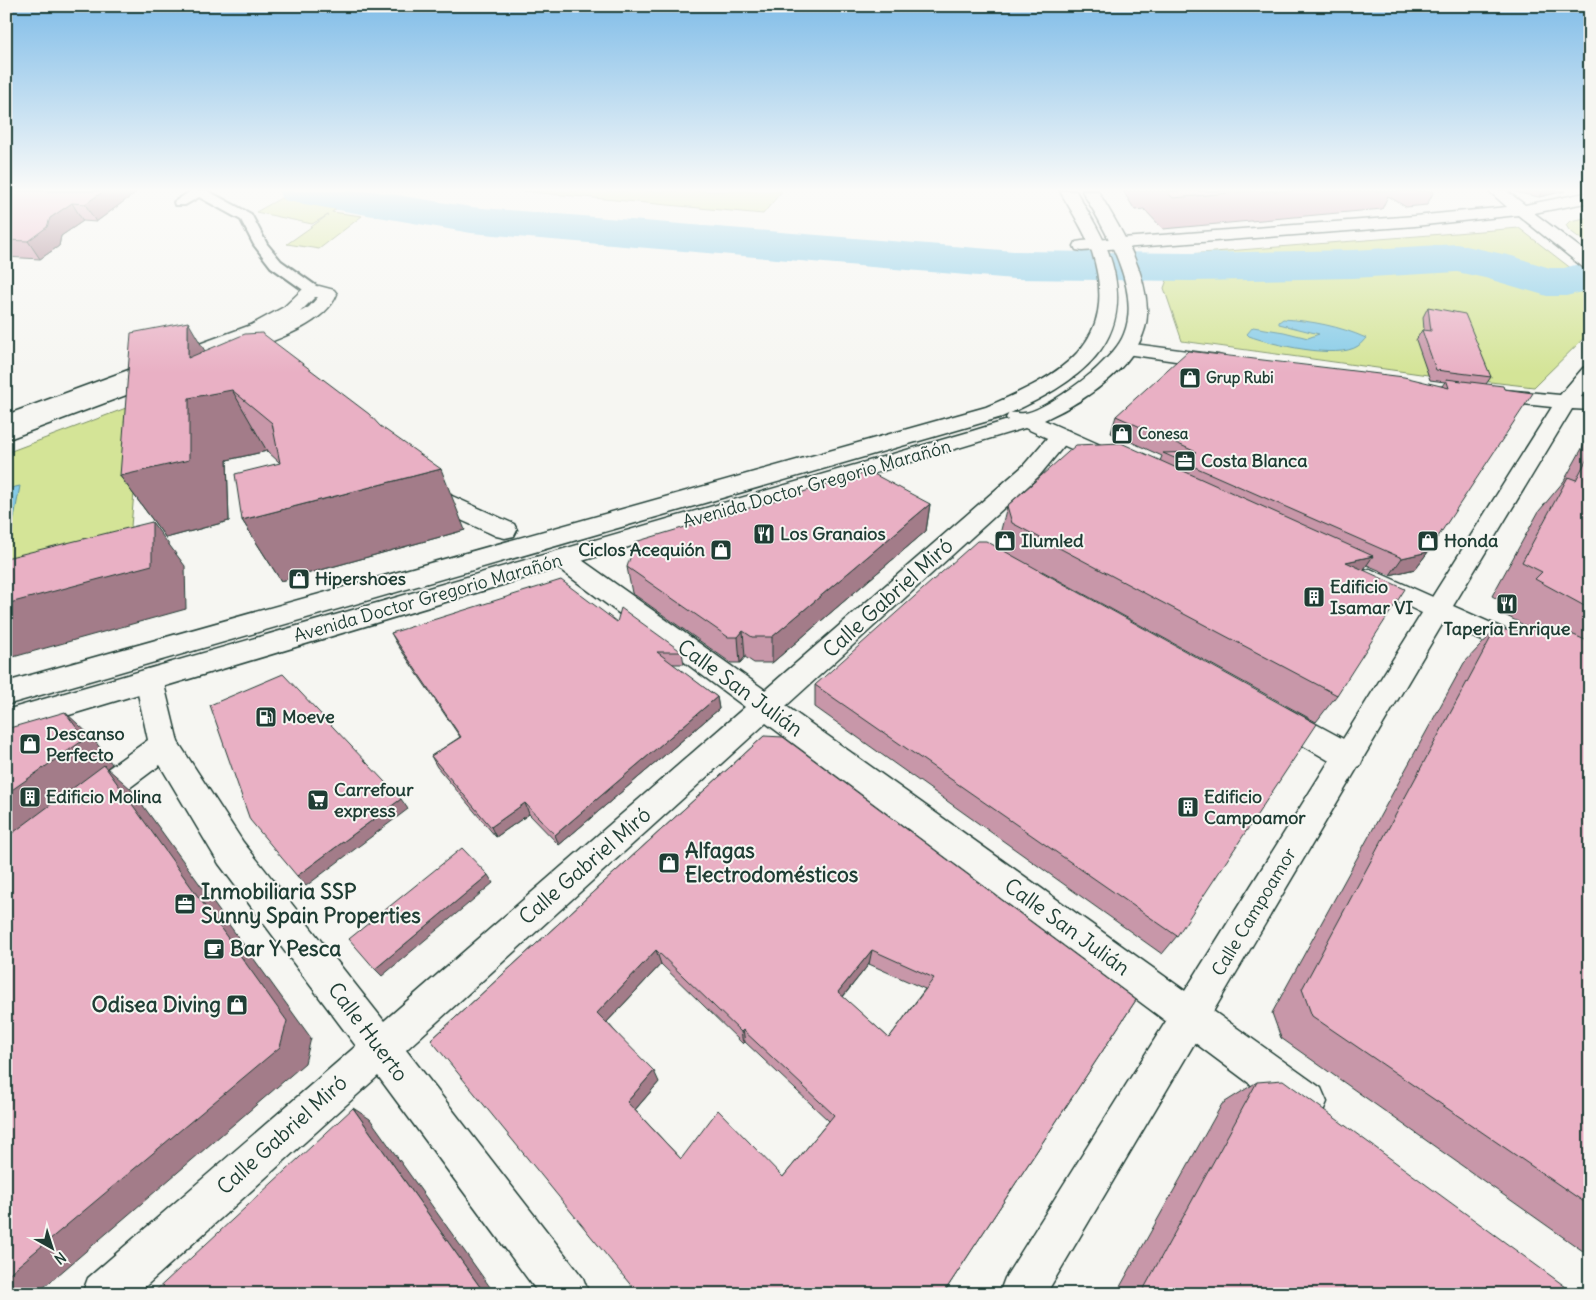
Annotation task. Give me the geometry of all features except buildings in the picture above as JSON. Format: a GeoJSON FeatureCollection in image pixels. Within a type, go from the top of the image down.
{"type":"FeatureCollection","features":[{"type":"Feature","properties":{"kind":"street","name":"Avenida Doctor Gregorio Marañón"},"geometry":{"type":"LineString","coordinates":[[6,694],[994,412],[1030,397],[1054,383],[1077,365],[1095,345],[1107,320],[1110,299],[1094,252]]}},
{"type":"Feature","properties":{"kind":"street"},"geometry":{"type":"LineString","coordinates":[[1124,252],[1130,268],[1139,313],[1137,321],[1141,339],[1132,350]]}},
{"type":"Feature","properties":{"kind":"street"},"geometry":{"type":"LineString","coordinates":[[1574,252],[1590,264]]}},
{"type":"Feature","properties":{"kind":"street"},"geometry":{"type":"LineString","coordinates":[[6,422],[252,332],[291,310],[305,296],[314,291],[327,292],[329,296],[328,299],[305,317],[271,334],[6,433]]}},
{"type":"Feature","properties":{"kind":"street","name":"Avenida Doctor Gregorio Marañón"},"geometry":{"type":"LineString","coordinates":[[6,722],[1027,421],[1059,406],[1083,391],[1132,350]]}},
{"type":"Feature","properties":{"kind":"street"},"geometry":{"type":"LineString","coordinates":[[1132,350],[1240,364]]}},
{"type":"Feature","properties":{"kind":"street","name":"Calle Gabriel Miró"},"geometry":{"type":"LineString","coordinates":[[104,1294],[765,707],[969,544],[1072,424],[1132,350]]}},
{"type":"Feature","properties":{"kind":"street","name":"Calle Campoamor"},"geometry":{"type":"LineString","coordinates":[[1021,1294],[1565,403],[1590,372]]}},
{"type":"Feature","properties":{"kind":"street"},"geometry":{"type":"LineString","coordinates":[[1477,394],[1590,404]]}},
{"type":"Feature","properties":{"kind":"street"},"geometry":{"type":"LineString","coordinates":[[994,412],[1027,421],[1072,424],[1134,469]]}},
{"type":"Feature","properties":{"kind":"street"},"geometry":{"type":"LineString","coordinates":[[406,471],[444,501],[505,530]]}},
{"type":"Feature","properties":{"kind":"street","name":"Calle San Julián"},"geometry":{"type":"LineString","coordinates":[[563,559],[1334,1122]]}},
{"type":"Feature","properties":{"kind":"street"},"geometry":{"type":"LineString","coordinates":[[1349,568],[1590,679]]}},
{"type":"Feature","properties":{"kind":"street","name":"Calle Huerto"},"geometry":{"type":"LineString","coordinates":[[149,680],[164,745],[231,853],[567,1294]]}},
{"type":"Feature","properties":{"kind":"street"},"geometry":{"type":"LineString","coordinates":[[1255,704],[1349,757]]}},
{"type":"Feature","properties":{"kind":"street"},"geometry":{"type":"LineString","coordinates":[[70,815],[164,745]]}},
{"type":"Feature","properties":{"kind":"lane"},"geometry":{"type":"LineString","coordinates":[[266,252],[276,264],[314,291]]}},
{"type":"Feature","properties":{"kind":"green space"},"geometry":{"type":"Polygon","coordinates":[[[1218,252],[1550,252],[1590,283],[1590,332],[1534,387],[1428,375],[1182,341],[1164,288],[1176,255],[1218,252]]]}},
{"type":"Feature","properties":{"kind":"green space"},"geometry":{"type":"Polygon","coordinates":[[[142,402],[129,549],[6,581],[6,453],[142,402]]]}},
{"type":"Feature","properties":{"kind":"water"},"geometry":{"type":"Polygon","coordinates":[[[1283,319],[1325,325],[1346,330],[1366,338],[1358,346],[1348,350],[1320,351],[1272,343],[1247,334],[1253,327],[1308,338],[1319,334],[1279,324],[1283,319]]]}},
{"type":"Feature","properties":{"kind":"water"},"geometry":{"type":"Polygon","coordinates":[[[20,486],[8,550],[6,550],[6,489],[20,486]]]}},
{"type":"Feature","properties":{"kind":"waterway"},"geometry":{"type":"LineString","coordinates":[[853,252],[1014,265],[1191,267],[1353,264],[1457,258],[1496,266],[1547,282],[1566,282],[1590,275]]}},
{"type":"Feature","properties":{"kind":"place","name":"Grup Rubi"},"geometry":{"type":"Point","coordinates":[1190,378]}},
{"type":"Feature","properties":{"kind":"place","name":"Conesa"},"geometry":{"type":"Point","coordinates":[1122,434]}},
{"type":"Feature","properties":{"kind":"place","name":"Costa Blanca"},"geometry":{"type":"Point","coordinates":[1185,461]}},
{"type":"Feature","properties":{"kind":"place","name":"Los Granaios"},"geometry":{"type":"Point","coordinates":[764,534]}},
{"type":"Feature","properties":{"kind":"place","name":"Ilumled"},"geometry":{"type":"Point","coordinates":[1005,541]}},
{"type":"Feature","properties":{"kind":"place","name":"Honda"},"geometry":{"type":"Point","coordinates":[1428,541]}},
{"type":"Feature","properties":{"kind":"place","name":"Ciclos Acequión"},"geometry":{"type":"Point","coordinates":[721,550]}},
{"type":"Feature","properties":{"kind":"place","name":"Hipershoes"},"geometry":{"type":"Point","coordinates":[299,579]}},
{"type":"Feature","properties":{"kind":"place","name":"Edificio Isamar VI"},"geometry":{"type":"Point","coordinates":[1314,597]}},
{"type":"Feature","properties":{"kind":"place","name":"Tapería Enrique"},"geometry":{"type":"Point","coordinates":[1507,604]}},
{"type":"Feature","properties":{"kind":"place","name":"Moeve"},"geometry":{"type":"Point","coordinates":[266,717]}},
{"type":"Feature","properties":{"kind":"place","name":"Descanso Perfecto"},"geometry":{"type":"Point","coordinates":[30,744]}},
{"type":"Feature","properties":{"kind":"place","name":"Edificio Molina"},"geometry":{"type":"Point","coordinates":[30,797]}},
{"type":"Feature","properties":{"kind":"place","name":"Carrefour express"},"geometry":{"type":"Point","coordinates":[318,800]}},
{"type":"Feature","properties":{"kind":"place","name":"Edificio Campoamor"},"geometry":{"type":"Point","coordinates":[1188,807]}},
{"type":"Feature","properties":{"kind":"place","name":"Alfagas Electrodomésticos"},"geometry":{"type":"Point","coordinates":[669,863]}},
{"type":"Feature","properties":{"kind":"place","name":"Inmobiliaria SSP Sunny Spain Properties"},"geometry":{"type":"Point","coordinates":[185,904]}},
{"type":"Feature","properties":{"kind":"place","name":"Bar Y Pesca"},"geometry":{"type":"Point","coordinates":[214,949]}},
{"type":"Feature","properties":{"kind":"place","name":"Odisea Diving"},"geometry":{"type":"Point","coordinates":[237,1005]}}]}
